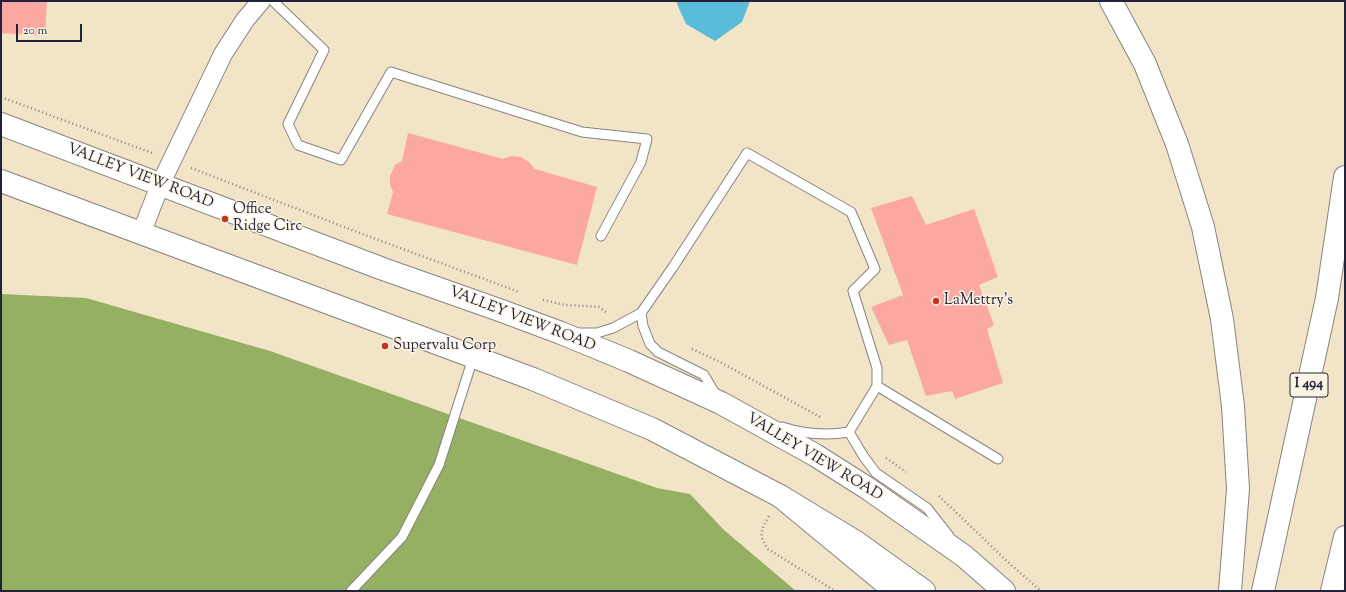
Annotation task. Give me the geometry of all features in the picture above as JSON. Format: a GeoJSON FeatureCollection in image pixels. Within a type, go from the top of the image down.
{"type":"FeatureCollection","features":[{"type":"Feature","properties":{"kind":"main road"},"geometry":{"type":"LineString","coordinates":[[1111,1],[1144,64],[1177,144],[1203,227],[1222,319],[1233,406],[1238,489],[1230,591]]}},
{"type":"Feature","properties":{"kind":"main road","name":"VALLEY VIEW ROAD"},"geometry":{"type":"LineString","coordinates":[[1,124],[383,269],[561,333],[629,361],[721,403],[815,455],[867,488],[964,556],[1004,591]]}},
{"type":"Feature","properties":{"kind":"main road","name":"I 494"},"geometry":{"type":"LineString","coordinates":[[1263,591],[1327,298],[1345,177]]}},
{"type":"Feature","properties":{"kind":"main road"},"geometry":{"type":"LineString","coordinates":[[1,181],[473,358],[533,379],[652,429],[780,496],[856,542],[924,591]]}},
{"type":"Feature","properties":{"kind":"main road"},"geometry":{"type":"LineString","coordinates":[[780,496],[895,591]]}},
{"type":"Feature","properties":{"kind":"main road"},"geometry":{"type":"LineString","coordinates":[[1332,591],[1345,537]]}},
{"type":"Feature","properties":{"kind":"street"},"geometry":{"type":"LineString","coordinates":[[141,234],[160,185],[223,54],[245,20],[261,1]]}},
{"type":"Feature","properties":{"kind":"lane"},"geometry":{"type":"LineString","coordinates":[[273,1],[324,50],[288,124],[298,145],[341,160],[391,72],[582,132],[647,139],[641,162],[600,236]]}},
{"type":"Feature","properties":{"kind":"lane"},"geometry":{"type":"LineString","coordinates":[[561,333],[597,333],[613,328],[641,314],[747,153],[851,212],[875,269],[853,291],[877,368],[877,386],[849,432]]}},
{"type":"Feature","properties":{"kind":"lane"},"geometry":{"type":"LineString","coordinates":[[641,314],[643,326],[650,344],[658,352],[704,375],[721,403]]}},
{"type":"Feature","properties":{"kind":"lane"},"geometry":{"type":"LineString","coordinates":[[351,591],[402,537],[439,465],[473,358]]}},
{"type":"Feature","properties":{"kind":"lane"},"geometry":{"type":"LineString","coordinates":[[877,386],[998,459]]}},
{"type":"Feature","properties":{"kind":"lane"},"geometry":{"type":"LineString","coordinates":[[746,416],[792,430],[820,434],[849,432]]}},
{"type":"Feature","properties":{"kind":"lane"},"geometry":{"type":"LineString","coordinates":[[849,432],[864,457],[876,473],[927,508],[964,556]]}},
{"type":"Feature","properties":{"kind":"path"},"geometry":{"type":"LineString","coordinates":[[780,496],[762,530],[762,540],[768,549],[835,591]]}},
{"type":"Feature","properties":{"kind":"green space"},"geometry":{"type":"Polygon","coordinates":[[[1,294],[86,298],[270,351],[657,488],[690,494],[724,530],[796,591],[1,591],[1,294]]]}},
{"type":"Feature","properties":{"kind":"water"},"geometry":{"type":"Polygon","coordinates":[[[677,1],[750,1],[742,22],[715,41],[686,24],[677,1]]]}},
{"type":"Feature","properties":{"kind":"building"},"geometry":{"type":"Polygon","coordinates":[[[1,1],[47,1],[45,36],[1,33],[1,1]]]}},
{"type":"Feature","properties":{"kind":"building"},"geometry":{"type":"Polygon","coordinates":[[[408,133],[503,159],[511,156],[521,157],[529,162],[535,169],[597,187],[577,265],[387,214],[393,192],[390,185],[390,176],[395,165],[402,161],[408,133]]]}},
{"type":"Feature","properties":{"kind":"building","name":"LaMettry's"},"geometry":{"type":"Polygon","coordinates":[[[912,196],[926,225],[974,209],[998,277],[979,285],[994,325],[987,329],[1003,383],[955,399],[952,391],[926,396],[907,340],[889,345],[871,307],[903,295],[871,208],[912,196]]]}},
{"type":"Feature","properties":{"kind":"place","name":"Office Ridge Circ"},"geometry":{"type":"Point","coordinates":[225,219]}},
{"type":"Feature","properties":{"kind":"place","name":"LaMettry's"},"geometry":{"type":"Point","coordinates":[936,301]}},
{"type":"Feature","properties":{"kind":"place","name":"Supervalu Corp"},"geometry":{"type":"Point","coordinates":[385,346]}}]}
